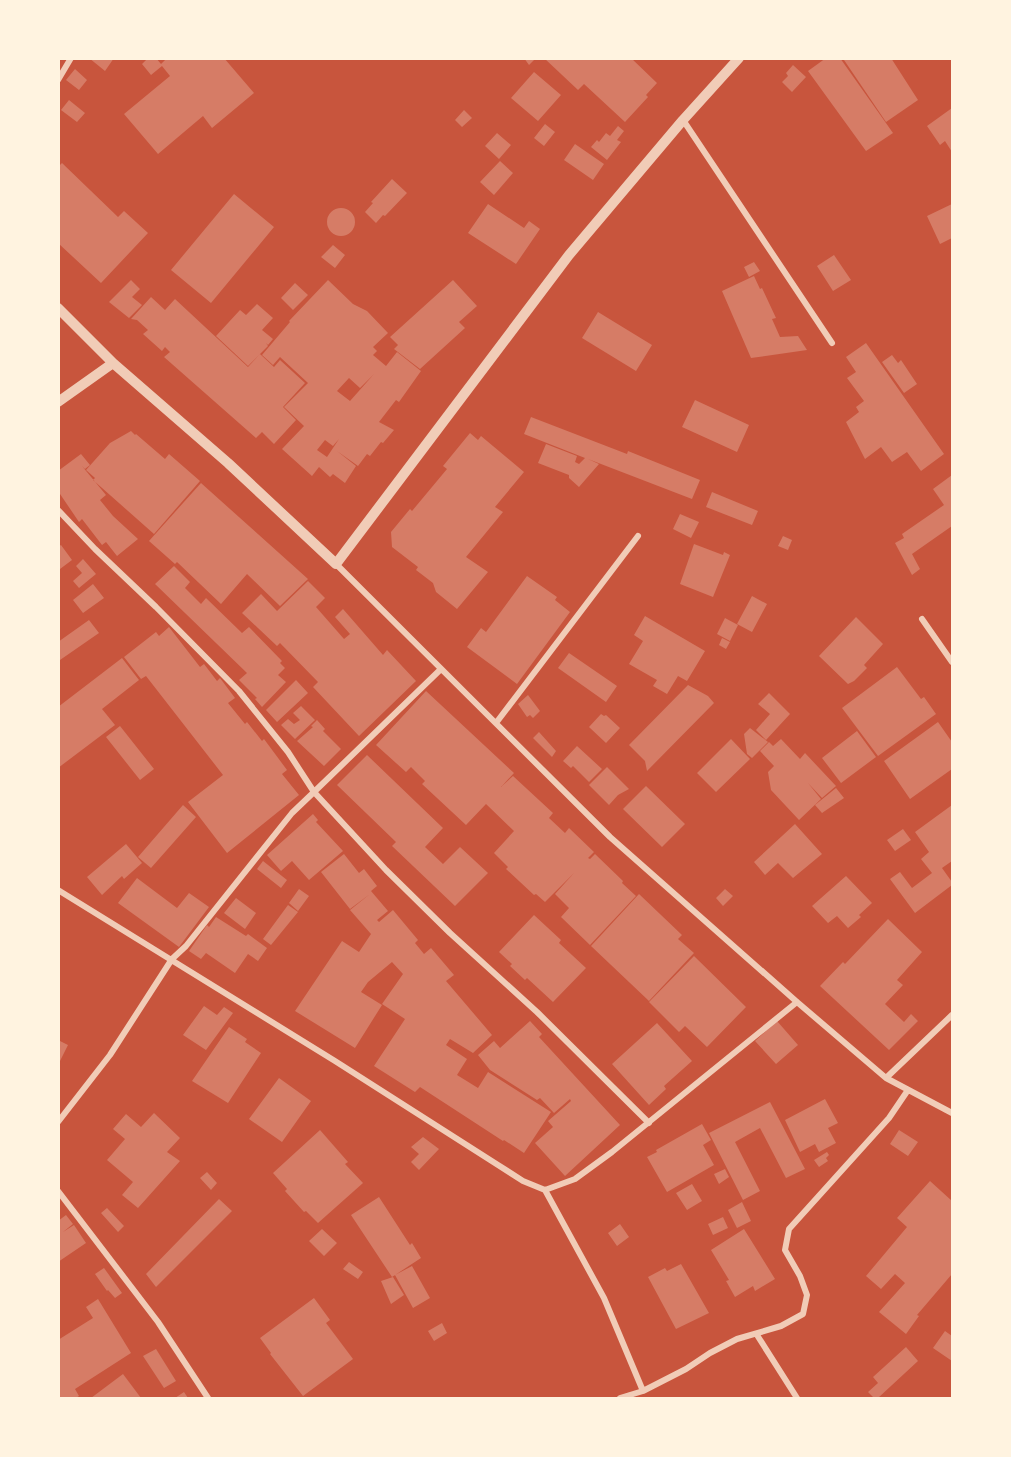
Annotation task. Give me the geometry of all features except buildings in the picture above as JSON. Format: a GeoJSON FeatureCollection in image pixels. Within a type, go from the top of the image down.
{"type":"FeatureCollection","features":[{"type":"Feature","properties":{"kind":"street"},"geometry":{"type":"LineString","coordinates":[[58,80],[71,58]]}},
{"type":"Feature","properties":{"kind":"street"},"geometry":{"type":"LineString","coordinates":[[336,564],[569,255],[683,120],[739,58]]}},
{"type":"Feature","properties":{"kind":"street"},"geometry":{"type":"LineString","coordinates":[[683,120],[832,343]]}},
{"type":"Feature","properties":{"kind":"street"},"geometry":{"type":"LineString","coordinates":[[58,308],[112,363],[228,463],[336,564],[610,837],[886,1078],[952,1113]]}},
{"type":"Feature","properties":{"kind":"street"},"geometry":{"type":"LineString","coordinates":[[58,402],[112,363]]}},
{"type":"Feature","properties":{"kind":"street"},"geometry":{"type":"LineString","coordinates":[[58,510],[239,691],[288,752],[314,792],[387,870],[450,933],[537,1012],[648,1123]]}},
{"type":"Feature","properties":{"kind":"street"},"geometry":{"type":"LineString","coordinates":[[496,723],[638,536]]}},
{"type":"Feature","properties":{"kind":"street"},"geometry":{"type":"LineString","coordinates":[[922,619],[952,662]]}},
{"type":"Feature","properties":{"kind":"street"},"geometry":{"type":"LineString","coordinates":[[58,1122],[110,1055],[172,959],[186,946],[292,813],[441,669]]}},
{"type":"Feature","properties":{"kind":"street"},"geometry":{"type":"LineString","coordinates":[[58,890],[335,1061],[498,1166],[545,1190],[604,1298],[643,1391]]}},
{"type":"Feature","properties":{"kind":"street"},"geometry":{"type":"LineString","coordinates":[[545,1190],[575,1179],[797,1002]]}},
{"type":"Feature","properties":{"kind":"street"},"geometry":{"type":"LineString","coordinates":[[886,1078],[952,1015]]}},
{"type":"Feature","properties":{"kind":"street"},"geometry":{"type":"LineString","coordinates":[[620,1398],[643,1391],[737,1340],[781,1326],[803,1314],[807,1295],[800,1276],[785,1250],[789,1229],[888,1118],[908,1090]]}},
{"type":"Feature","properties":{"kind":"street"},"geometry":{"type":"LineString","coordinates":[[58,1191],[158,1322],[208,1398]]}},
{"type":"Feature","properties":{"kind":"street"},"geometry":{"type":"LineString","coordinates":[[757,1335],[797,1398]]}}]}
